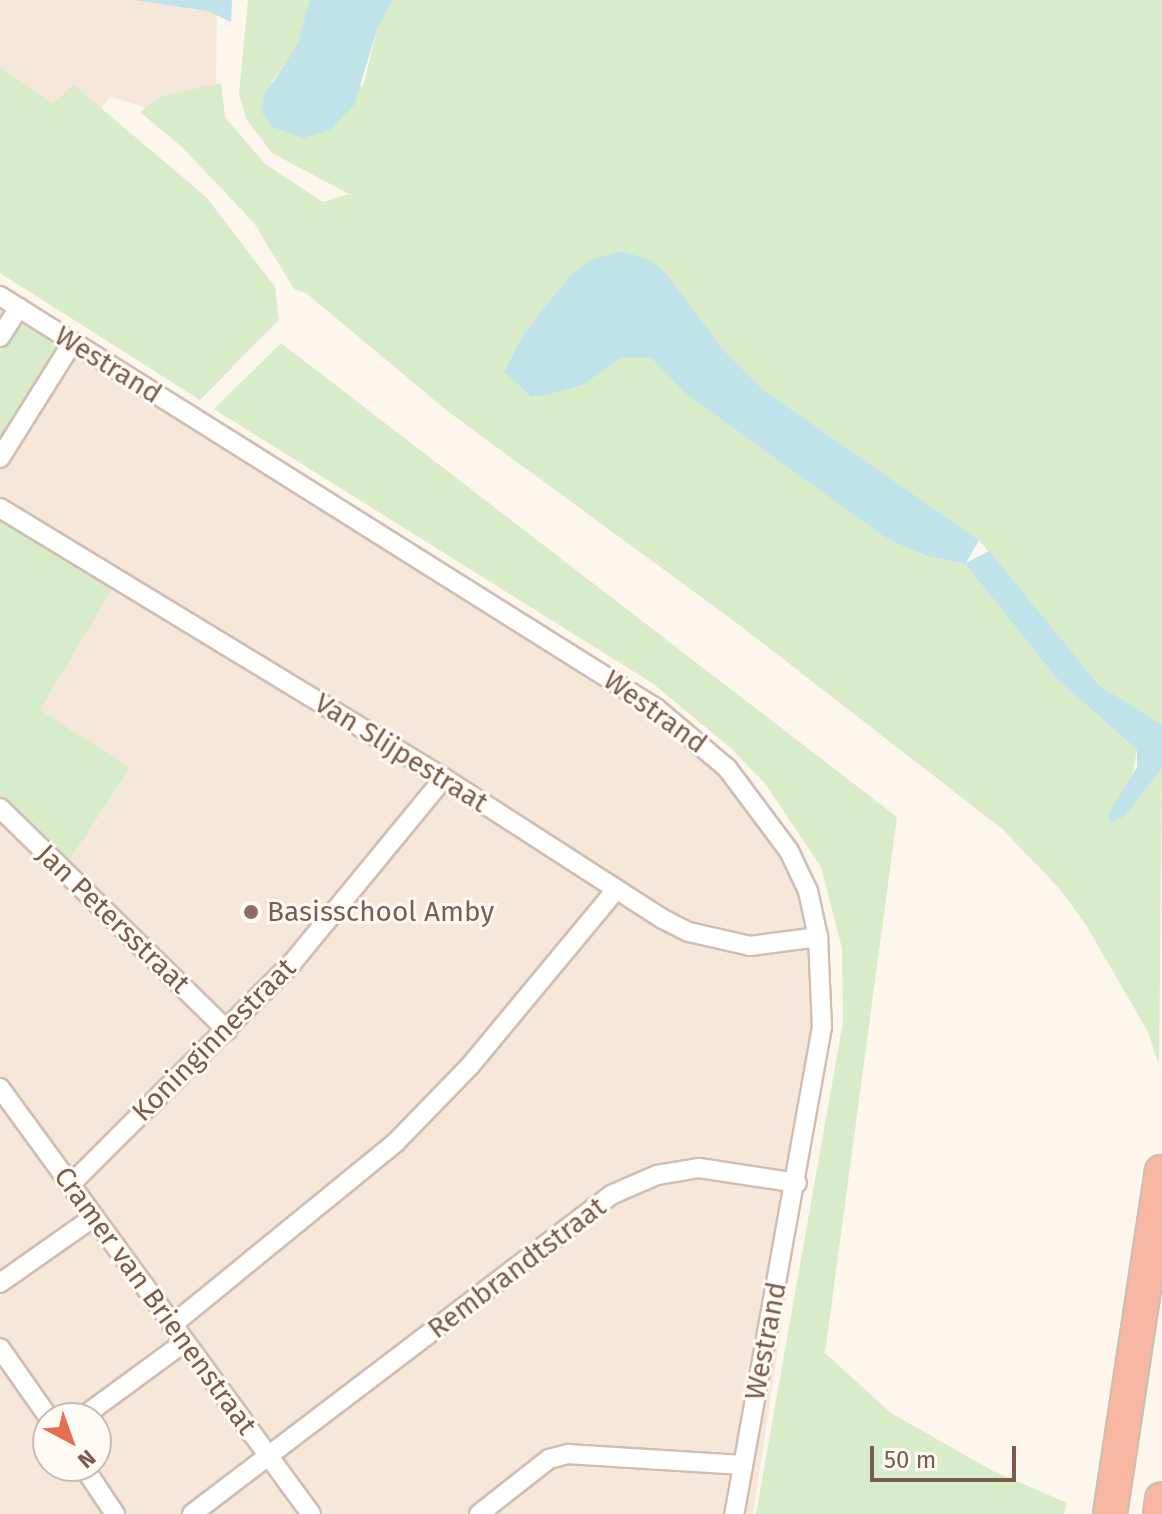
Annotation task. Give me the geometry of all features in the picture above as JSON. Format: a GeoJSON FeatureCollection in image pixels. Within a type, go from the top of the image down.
{"type":"FeatureCollection","features":[{"type":"Feature","properties":{"kind":"highway"},"geometry":{"type":"LineString","coordinates":[[1110,1514],[1162,1172]]}},
{"type":"Feature","properties":{"kind":"highway"},"geometry":{"type":"LineString","coordinates":[[1160,1514],[1162,1499]]}},
{"type":"Feature","properties":{"kind":"street","name":"Westrand"},"geometry":{"type":"LineString","coordinates":[[0,296],[698,739],[745,789],[789,851],[808,891],[818,937],[822,1027],[797,1183],[734,1514]]}},
{"type":"Feature","properties":{"kind":"street"},"geometry":{"type":"LineString","coordinates":[[0,337],[19,308]]}},
{"type":"Feature","properties":{"kind":"street"},"geometry":{"type":"LineString","coordinates":[[0,458],[72,343]]}},
{"type":"Feature","properties":{"kind":"street","name":"Van Slijpestraat"},"geometry":{"type":"LineString","coordinates":[[0,508],[444,778],[663,919],[719,940],[762,945],[818,937]]}},
{"type":"Feature","properties":{"kind":"street","name":"Koninginnestraat"},"geometry":{"type":"LineString","coordinates":[[70,1185],[292,963],[444,778]]}},
{"type":"Feature","properties":{"kind":"street","name":"Jan Petersstraat"},"geometry":{"type":"LineString","coordinates":[[0,808],[227,1030]]}},
{"type":"Feature","properties":{"kind":"street"},"geometry":{"type":"LineString","coordinates":[[172,1325],[396,1142],[469,1067],[616,890]]}},
{"type":"Feature","properties":{"kind":"street","name":"Cramer van Brienenstraat"},"geometry":{"type":"LineString","coordinates":[[1,1092],[311,1514]]}},
{"type":"Feature","properties":{"kind":"street","name":"Rembrandtstraat"},"geometry":{"type":"LineString","coordinates":[[192,1514],[611,1195],[657,1175],[699,1168],[797,1183]]}},
{"type":"Feature","properties":{"kind":"street"},"geometry":{"type":"LineString","coordinates":[[0,1283],[94,1217]]}},
{"type":"Feature","properties":{"kind":"street"},"geometry":{"type":"LineString","coordinates":[[103,1402],[185,1342]]}},
{"type":"Feature","properties":{"kind":"street"},"geometry":{"type":"LineString","coordinates":[[0,1348],[38,1402]]}},
{"type":"Feature","properties":{"kind":"street"},"geometry":{"type":"LineString","coordinates":[[479,1514],[549,1459],[568,1454],[742,1465]]}},
{"type":"Feature","properties":{"kind":"street"},"geometry":{"type":"LineString","coordinates":[[94,1482],[115,1514]]}},
{"type":"Feature","properties":{"kind":"shaded area"},"geometry":{"type":"Polygon","coordinates":[[[0,0],[217,0],[216,92],[170,116],[110,96],[0,259],[0,0]]]}},
{"type":"Feature","properties":{"kind":"shaded area"},"geometry":{"type":"Polygon","coordinates":[[[0,283],[670,720],[751,802],[810,889],[827,1026],[753,1514],[0,1514],[0,283]]]}},
{"type":"Feature","properties":{"kind":"green space"},"geometry":{"type":"Polygon","coordinates":[[[248,0],[310,0],[298,45],[271,83],[363,86],[378,27],[393,0],[1162,0],[1162,725],[1099,685],[979,540],[765,391],[721,347],[652,261],[522,336],[504,370],[529,397],[583,385],[623,357],[650,357],[686,394],[887,539],[926,556],[965,564],[1057,679],[1137,750],[1125,815],[1162,768],[1159,1066],[1148,1032],[1086,925],[1059,888],[1001,828],[738,624],[446,410],[306,293],[294,289],[254,223],[182,147],[140,112],[159,97],[221,83],[225,117],[265,164],[323,202],[349,194],[272,153],[247,120],[239,94],[248,0]]]}},
{"type":"Feature","properties":{"kind":"green space"},"geometry":{"type":"Polygon","coordinates":[[[0,67],[53,104],[74,85],[207,198],[275,287],[279,320],[200,400],[0,273],[0,67]]]}},
{"type":"Feature","properties":{"kind":"green space"},"geometry":{"type":"Polygon","coordinates":[[[20,317],[62,345],[0,445],[0,348],[20,317]]]}},
{"type":"Feature","properties":{"kind":"green space"},"geometry":{"type":"Polygon","coordinates":[[[281,343],[897,817],[825,1353],[891,1413],[991,1470],[1067,1503],[1064,1514],[756,1514],[843,1022],[842,948],[821,867],[767,786],[732,749],[652,683],[214,409],[281,343]]]}},
{"type":"Feature","properties":{"kind":"green space"},"geometry":{"type":"Polygon","coordinates":[[[0,518],[112,589],[40,710],[130,768],[66,865],[0,799],[0,518]]]}},
{"type":"Feature","properties":{"kind":"water"},"geometry":{"type":"Polygon","coordinates":[[[134,0],[232,0],[231,22],[208,11],[134,0]]]}},
{"type":"Feature","properties":{"kind":"water"},"geometry":{"type":"Polygon","coordinates":[[[310,0],[393,0],[378,27],[354,105],[331,129],[304,138],[272,127],[261,111],[264,96],[297,45],[310,0]]]}},
{"type":"Feature","properties":{"kind":"water"},"geometry":{"type":"Polygon","coordinates":[[[622,251],[652,261],[667,275],[721,347],[765,391],[979,540],[966,563],[989,551],[1099,685],[1162,725],[1162,768],[1125,816],[1109,823],[1109,813],[1137,767],[1137,750],[1057,679],[965,564],[926,556],[887,539],[686,394],[650,357],[623,357],[583,385],[530,397],[504,371],[522,336],[569,277],[588,261],[622,251]]]}},
{"type":"Feature","properties":{"kind":"place","name":"Basisschool Amby"},"geometry":{"type":"Point","coordinates":[251,912]}}]}
